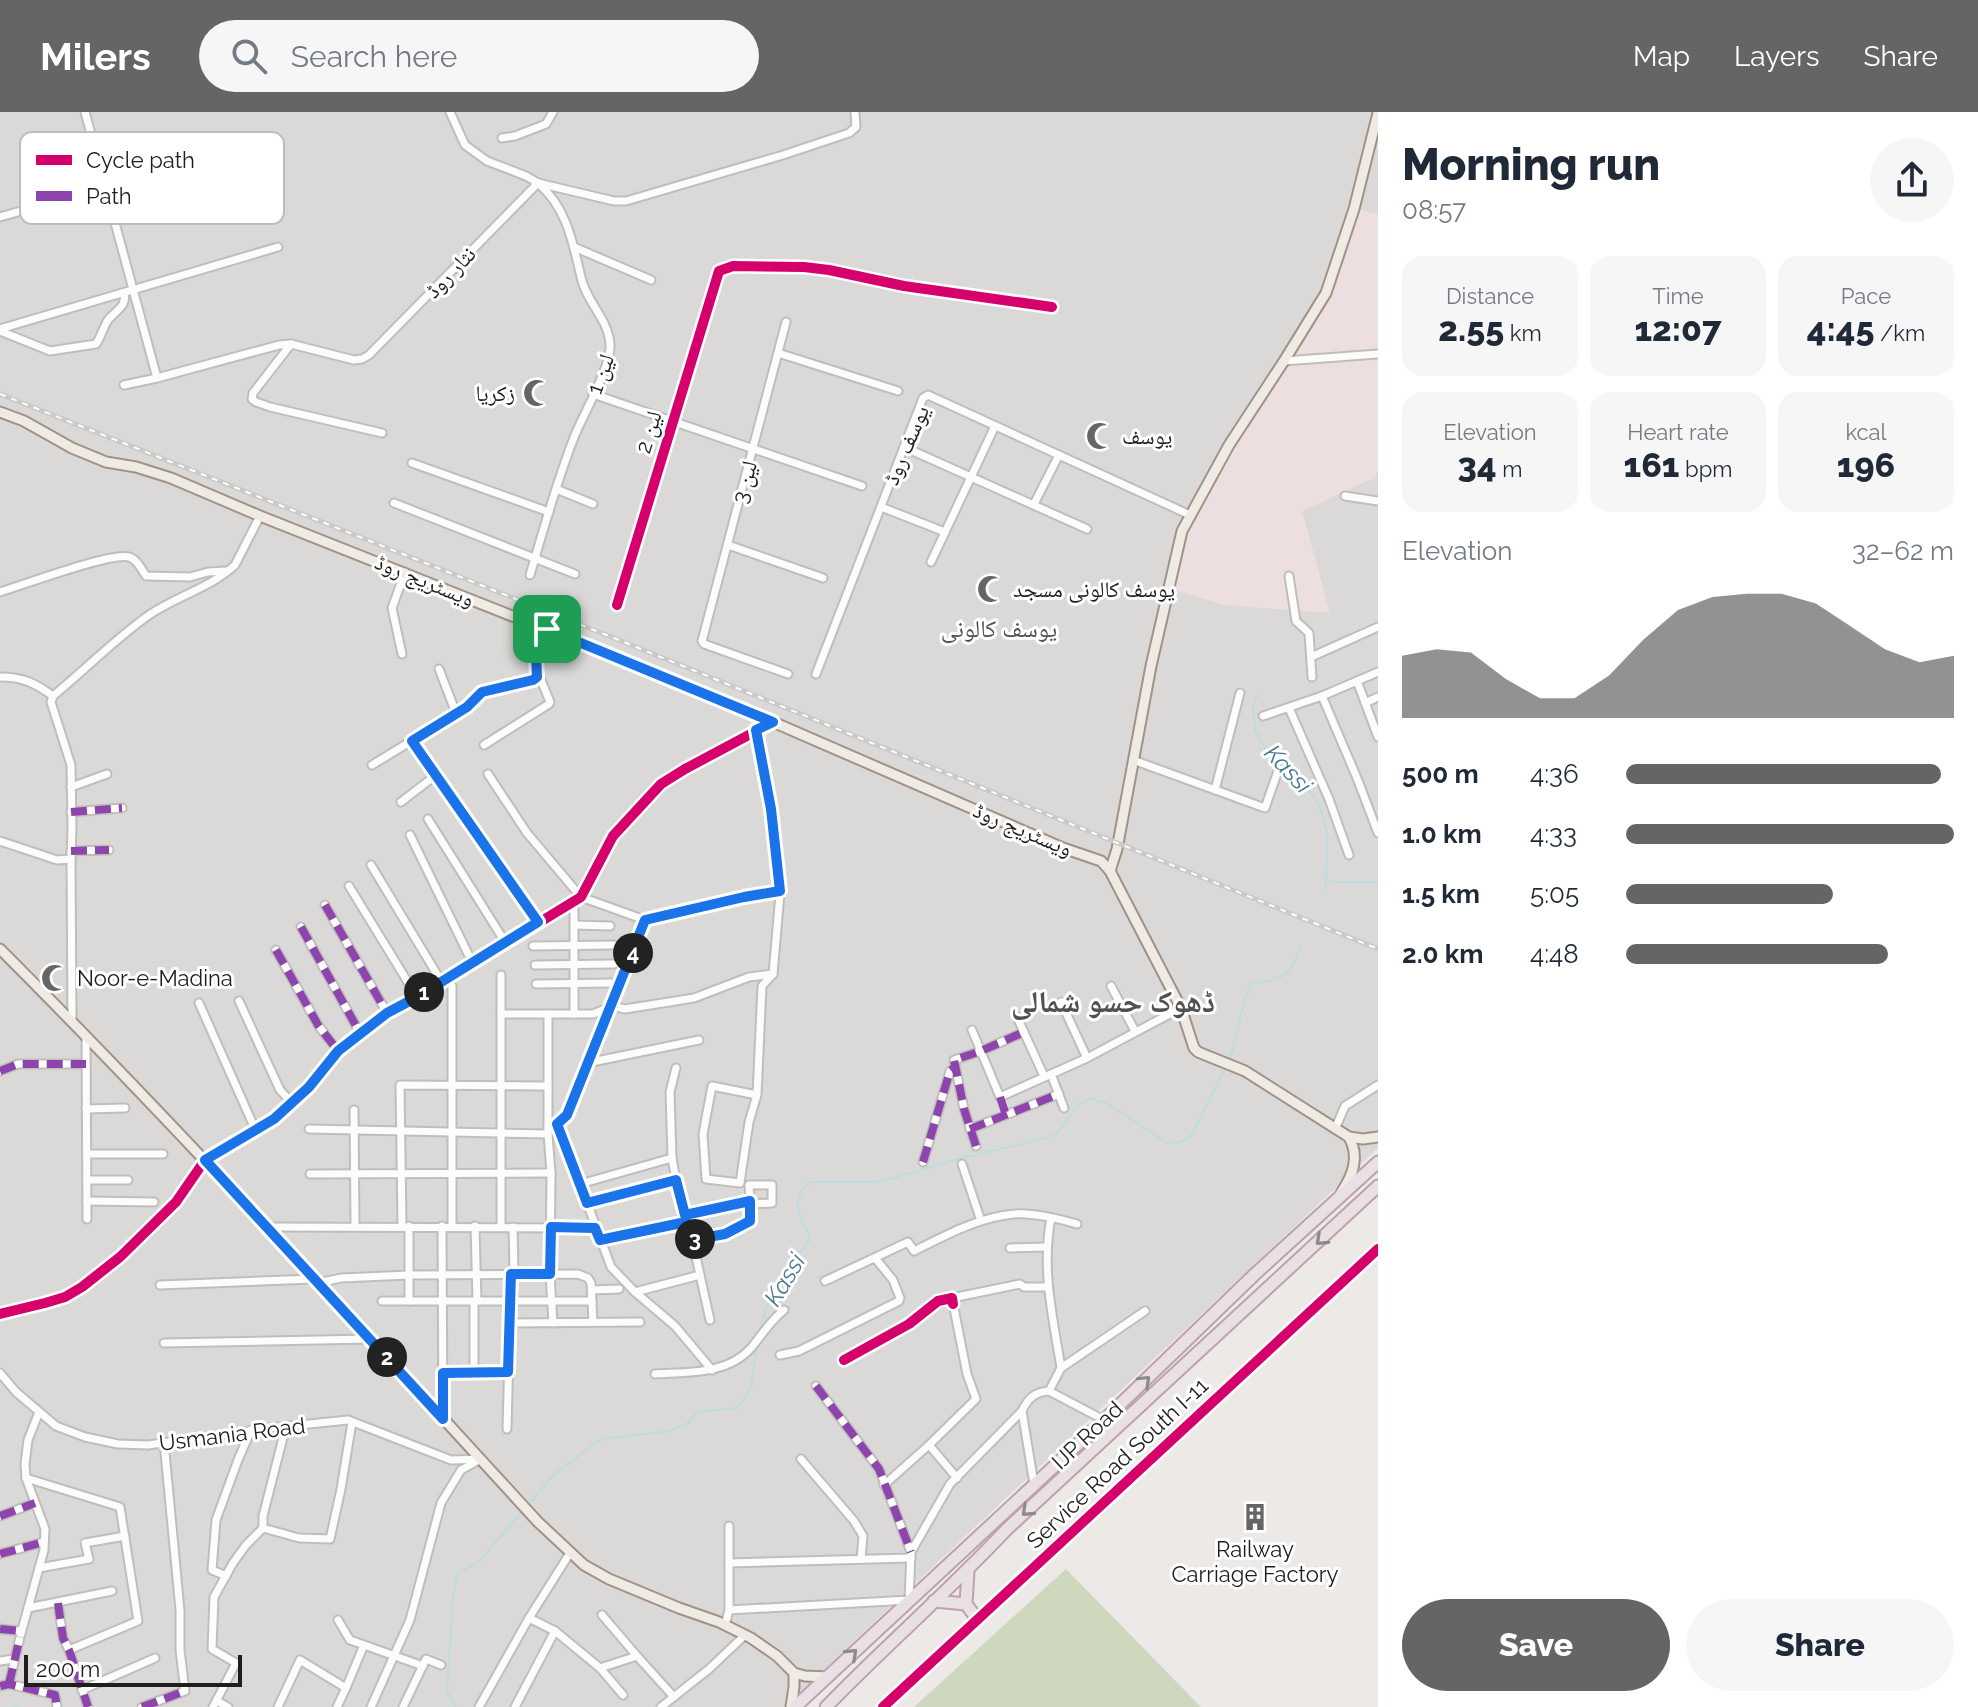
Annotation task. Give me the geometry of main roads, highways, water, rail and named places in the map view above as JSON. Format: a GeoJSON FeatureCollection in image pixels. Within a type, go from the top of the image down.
{"type":"FeatureCollection","features":[{"type":"Feature","properties":{"kind":"highway","name":"IJP Road"},"geometry":{"type":"LineString","coordinates":[[793,1707],[1378,1162]]}},
{"type":"Feature","properties":{"kind":"highway","name":"IJP Road"},"geometry":{"type":"LineString","coordinates":[[826,1707],[968,1571],[1007,1529],[1378,1186]]}},
{"type":"Feature","properties":{"kind":"highway"},"geometry":{"type":"LineString","coordinates":[[1207,1320],[1219,1335]]}},
{"type":"Feature","properties":{"kind":"highway"},"geometry":{"type":"LineString","coordinates":[[968,1571],[966,1604],[977,1619]]}},
{"type":"Feature","properties":{"kind":"highway"},"geometry":{"type":"LineString","coordinates":[[934,1601],[966,1604]]}},
{"type":"Feature","properties":{"kind":"main road"},"geometry":{"type":"LineString","coordinates":[[1378,113],[1354,209],[1326,293],[1229,445],[1182,531],[1110,871],[1181,1008],[1194,1048],[1246,1073],[1349,1137],[1378,1137]]}},
{"type":"Feature","properties":{"kind":"main road","name":"ویسٹریج روڈ"},"geometry":{"type":"LineString","coordinates":[[0,412],[106,462],[171,478],[773,722],[1063,848],[1101,861],[1110,871]]}},
{"type":"Feature","properties":{"kind":"main road"},"geometry":{"type":"LineString","coordinates":[[0,949],[205,1160],[515,1498],[570,1553],[609,1579],[745,1635],[777,1656],[794,1673],[828,1677]]}},
{"type":"Feature","properties":{"kind":"main road"},"geometry":{"type":"LineString","coordinates":[[1330,1207],[1348,1182],[1353,1167],[1355,1154],[1349,1137]]}},
{"type":"Feature","properties":{"kind":"main road"},"geometry":{"type":"LineString","coordinates":[[793,1707],[794,1673]]}},
{"type":"Feature","properties":{"kind":"waterway","name":"Kassi"},"geometry":{"type":"LineString","coordinates":[[1257,696],[1253,705],[1255,729],[1269,756],[1302,781],[1319,805],[1327,832],[1326,889]]}},
{"type":"Feature","properties":{"kind":"waterway"},"geometry":{"type":"LineString","coordinates":[[1325,877],[1332,882],[1378,882]]}},
{"type":"Feature","properties":{"kind":"waterway","name":"Kassi"},"geometry":{"type":"LineString","coordinates":[[1228,1062],[1251,984],[1284,975],[1293,965],[1300,946]]}},
{"type":"Feature","properties":{"kind":"waterway","name":"Kassi"},"geometry":{"type":"LineString","coordinates":[[760,1331],[778,1280],[809,1241],[810,1234],[799,1214],[798,1201],[810,1182],[890,1179],[1046,1138],[1058,1132],[1076,1106],[1090,1098],[1108,1104],[1167,1143],[1180,1142],[1191,1136],[1225,1068]]}},
{"type":"Feature","properties":{"kind":"waterway","name":"Kassi"},"geometry":{"type":"LineString","coordinates":[[527,1507],[551,1477],[601,1439],[670,1431],[688,1423],[697,1412],[737,1408],[751,1386],[756,1349]]}},
{"type":"Feature","properties":{"kind":"waterway","name":"Kassi"},"geometry":{"type":"LineString","coordinates":[[456,1707],[447,1692],[457,1574],[478,1562],[522,1512]]}},
{"type":"Feature","properties":{"kind":"waterway","name":"Kassi"},"geometry":{"type":"LineString","coordinates":[[12,1707],[19,1707]]}},
{"type":"Feature","properties":{"kind":"railway"},"geometry":{"type":"LineString","coordinates":[[0,394],[614,638],[1378,949]]}},
{"type":"Feature","properties":{"kind":"place","name":"زکریا"},"geometry":{"type":"Point","coordinates":[537,393]}},
{"type":"Feature","properties":{"kind":"place","name":"یوسف"},"geometry":{"type":"Point","coordinates":[1100,436]}},
{"type":"Feature","properties":{"kind":"place","name":"یوسف کالونی مسجد"},"geometry":{"type":"Point","coordinates":[991,589]}},
{"type":"Feature","properties":{"kind":"place","name":"Noor-e-Madina"},"geometry":{"type":"Point","coordinates":[55,978]}},
{"type":"Feature","properties":{"kind":"place","name":"Railway Carriage Factory"},"geometry":{"type":"Point","coordinates":[1255,1517]}},
{"type":"Feature","properties":{"kind":"district","name":"یوسف کالونی"},"geometry":{"type":"Point","coordinates":[999,629]}},
{"type":"Feature","properties":{"kind":"district","name":"ڈھوک حسو شمالی"},"geometry":{"type":"Point","coordinates":[1113,1002]}}]}
